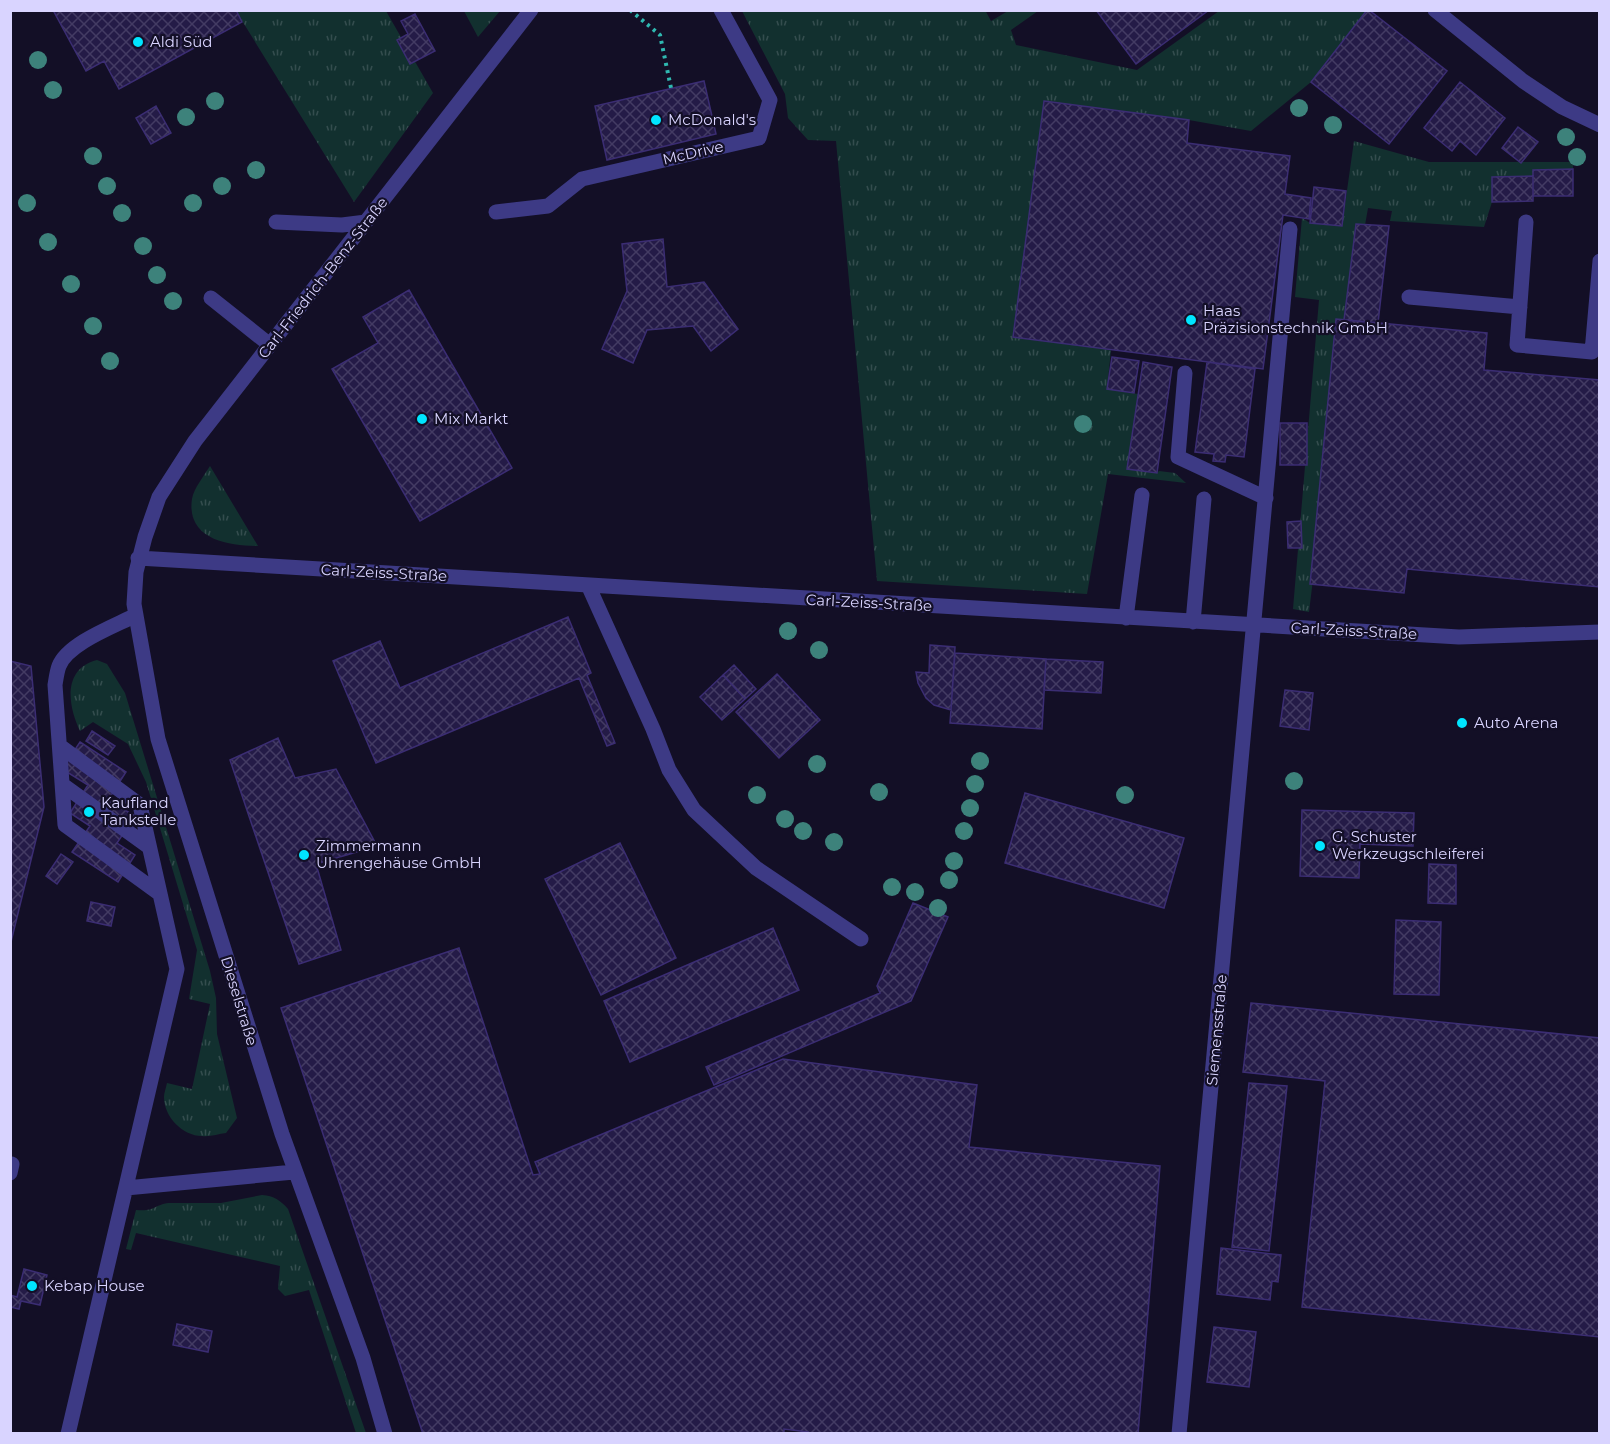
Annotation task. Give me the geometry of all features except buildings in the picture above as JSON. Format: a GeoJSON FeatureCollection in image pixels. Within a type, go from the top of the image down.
{"type":"FeatureCollection","features":[{"type":"Feature","properties":{"kind":"street","name":"Carl-Friedrich-Benz-Straße"},"geometry":{"type":"LineString","coordinates":[[138,558],[159,497],[195,441],[531,10]]}},
{"type":"Feature","properties":{"kind":"street","name":"McDrive"},"geometry":{"type":"LineString","coordinates":[[496,212],[548,206],[582,179],[759,138],[770,100],[721,10]]}},
{"type":"Feature","properties":{"kind":"street"},"geometry":{"type":"LineString","coordinates":[[1435,10],[1523,81],[1562,107],[1599,125]]}},
{"type":"Feature","properties":{"kind":"street"},"geometry":{"type":"LineString","coordinates":[[276,222],[342,225],[366,222]]}},
{"type":"Feature","properties":{"kind":"street"},"geometry":{"type":"LineString","coordinates":[[1526,222],[1517,345],[1592,352],[1599,261]]}},
{"type":"Feature","properties":{"kind":"street","name":"Siemensstraße"},"geometry":{"type":"LineString","coordinates":[[1179,1434],[1290,229]]}},
{"type":"Feature","properties":{"kind":"street"},"geometry":{"type":"LineString","coordinates":[[1409,297],[1520,307]]}},
{"type":"Feature","properties":{"kind":"street"},"geometry":{"type":"LineString","coordinates":[[211,298],[270,345]]}},
{"type":"Feature","properties":{"kind":"street"},"geometry":{"type":"LineString","coordinates":[[1185,373],[1178,457],[1266,498]]}},
{"type":"Feature","properties":{"kind":"street"},"geometry":{"type":"LineString","coordinates":[[1126,618],[1142,495]]}},
{"type":"Feature","properties":{"kind":"street"},"geometry":{"type":"LineString","coordinates":[[1193,622],[1204,499]]}},
{"type":"Feature","properties":{"kind":"street","name":"Carl-Zeiss-Straße"},"geometry":{"type":"LineString","coordinates":[[138,558],[1459,637],[1599,632]]}},
{"type":"Feature","properties":{"kind":"street","name":"Dieselstraße"},"geometry":{"type":"LineString","coordinates":[[138,558],[134,604],[158,739],[294,1172],[363,1358],[385,1434]]}},
{"type":"Feature","properties":{"kind":"street"},"geometry":{"type":"LineString","coordinates":[[588,585],[669,770],[694,810],[756,868],[861,939]]}},
{"type":"Feature","properties":{"kind":"street"},"geometry":{"type":"LineString","coordinates":[[136,615],[90,638],[72,650],[59,665],[55,685],[65,825],[160,894]]}},
{"type":"Feature","properties":{"kind":"street"},"geometry":{"type":"LineString","coordinates":[[60,746],[140,805],[177,969],[68,1434]]}},
{"type":"Feature","properties":{"kind":"street"},"geometry":{"type":"LineString","coordinates":[[63,785],[149,847]]}},
{"type":"Feature","properties":{"kind":"street"},"geometry":{"type":"LineString","coordinates":[[126,1188],[294,1172]]}},
{"type":"Feature","properties":{"kind":"path"},"geometry":{"type":"LineString","coordinates":[[630,10],[660,35],[671,88]]}},
{"type":"Feature","properties":{"kind":"green space"},"geometry":{"type":"Polygon","coordinates":[[[985,10],[991,21],[1008,11],[1038,11],[1011,30],[1016,45],[1137,70],[1219,11],[1367,11],[1311,82],[1251,131],[1189,120],[1045,101],[1111,350],[1107,389],[1138,394],[1127,469],[1175,473],[1186,483],[1108,474],[1087,594],[877,581],[836,141],[808,140],[788,118],[785,94],[742,11],[985,10]]]}},
{"type":"Feature","properties":{"kind":"green space"},"geometry":{"type":"Polygon","coordinates":[[[236,11],[386,11],[433,93],[354,202],[236,11]]]}},
{"type":"Feature","properties":{"kind":"green space"},"geometry":{"type":"Polygon","coordinates":[[[464,11],[500,11],[478,37],[464,11]]]}},
{"type":"Feature","properties":{"kind":"green space"},"geometry":{"type":"Polygon","coordinates":[[[1354,141],[1429,162],[1573,162],[1573,169],[1534,170],[1533,176],[1492,177],[1492,202],[1484,227],[1390,221],[1392,211],[1368,208],[1365,225],[1356,224],[1309,612],[1293,609],[1319,300],[1295,297],[1302,218],[1310,223],[1342,226],[1354,141]]]}},
{"type":"Feature","properties":{"kind":"green space"},"geometry":{"type":"Polygon","coordinates":[[[210,466],[258,546],[222,542],[202,531],[196,523],[192,513],[192,499],[197,486],[210,466]]]}},
{"type":"Feature","properties":{"kind":"green space"},"geometry":{"type":"Polygon","coordinates":[[[97,660],[107,664],[125,693],[210,971],[216,998],[217,1034],[237,1118],[226,1133],[205,1136],[188,1133],[176,1124],[167,1112],[164,1095],[167,1083],[192,1089],[210,1004],[189,999],[197,950],[146,782],[128,744],[93,722],[80,731],[76,721],[71,700],[73,680],[78,671],[97,660]]]}},
{"type":"Feature","properties":{"kind":"green space"},"geometry":{"type":"Polygon","coordinates":[[[262,1195],[276,1199],[288,1209],[366,1433],[356,1433],[309,1290],[285,1296],[278,1289],[280,1266],[136,1233],[131,1250],[126,1249],[136,1210],[147,1210],[169,1203],[221,1203],[262,1195]]]}},
{"type":"Feature","properties":{"kind":"place","name":"Aldi Süd"},"geometry":{"type":"Point","coordinates":[138,42]}},
{"type":"Feature","properties":{"kind":"place","name":"McDonald's"},"geometry":{"type":"Point","coordinates":[656,120]}},
{"type":"Feature","properties":{"kind":"place","name":"Haas Präzisionstechnik GmbH"},"geometry":{"type":"Point","coordinates":[1191,320]}},
{"type":"Feature","properties":{"kind":"place","name":"Mix Markt"},"geometry":{"type":"Point","coordinates":[422,419]}},
{"type":"Feature","properties":{"kind":"place","name":"Auto Arena"},"geometry":{"type":"Point","coordinates":[1462,723]}},
{"type":"Feature","properties":{"kind":"place","name":"Kaufland Tankstelle"},"geometry":{"type":"Point","coordinates":[89,812]}},
{"type":"Feature","properties":{"kind":"place","name":"G. Schuster Werkzeugschleiferei"},"geometry":{"type":"Point","coordinates":[1320,846]}},
{"type":"Feature","properties":{"kind":"place","name":"Zimmermann Uhrengehäuse GmbH"},"geometry":{"type":"Point","coordinates":[304,855]}},
{"type":"Feature","properties":{"kind":"place","name":"Kebap House"},"geometry":{"type":"Point","coordinates":[32,1286]}}]}
